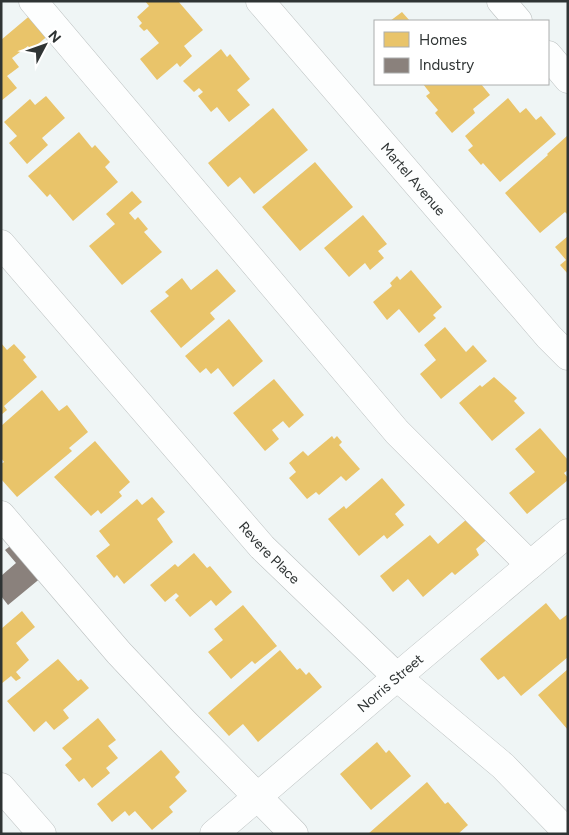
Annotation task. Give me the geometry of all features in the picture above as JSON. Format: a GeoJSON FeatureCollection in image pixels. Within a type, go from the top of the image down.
{"type":"FeatureCollection","features":[{"type":"Feature","properties":{"kind":"street"},"geometry":{"type":"LineString","coordinates":[[33,1],[397,432],[530,565]]}},
{"type":"Feature","properties":{"kind":"street","name":"Martel Avenue"},"geometry":{"type":"LineString","coordinates":[[260,1],[549,337],[568,356]]}},
{"type":"Feature","properties":{"kind":"street"},"geometry":{"type":"LineString","coordinates":[[501,1],[517,20]]}},
{"type":"Feature","properties":{"kind":"street"},"geometry":{"type":"LineString","coordinates":[[549,57],[568,79]]}},
{"type":"Feature","properties":{"kind":"street","name":"Revere Place"},"geometry":{"type":"LineString","coordinates":[[1,244],[262,547],[397,677],[503,766],[568,833]]}},
{"type":"Feature","properties":{"kind":"street"},"geometry":{"type":"LineString","coordinates":[[1,515],[119,653],[294,834]]}},
{"type":"Feature","properties":{"kind":"street","name":"Norris Street"},"geometry":{"type":"LineString","coordinates":[[214,834],[530,565],[565,540]]}},
{"type":"Feature","properties":{"kind":"street"},"geometry":{"type":"LineString","coordinates":[[1,787],[42,834]]}},
{"type":"Feature","properties":{"kind":"building: Homes"},"geometry":{"type":"Polygon","coordinates":[[[145,1],[178,1],[203,30],[184,46],[192,56],[180,67],[177,63],[157,80],[140,59],[159,43],[147,29],[144,31],[139,26],[142,23],[137,17],[149,6],[145,1]]]}},
{"type":"Feature","properties":{"kind":"building: Homes"},"geometry":{"type":"Polygon","coordinates":[[[402,12],[409,20],[391,20],[402,12]]]}},
{"type":"Feature","properties":{"kind":"building: Homes"},"geometry":{"type":"Polygon","coordinates":[[[33,13],[50,34],[31,50],[28,46],[12,58],[19,67],[7,76],[17,88],[1,101],[1,40],[33,13]]]}},
{"type":"Feature","properties":{"kind":"building: Homes"},"geometry":{"type":"Polygon","coordinates":[[[221,49],[227,57],[230,54],[250,79],[237,90],[250,105],[229,122],[217,107],[211,112],[198,96],[203,92],[199,88],[194,92],[183,81],[221,49]]]}},
{"type":"Feature","properties":{"kind":"building: Homes"},"geometry":{"type":"Polygon","coordinates":[[[424,85],[482,85],[490,95],[473,109],[475,113],[452,133],[435,113],[438,110],[426,96],[430,93],[424,85]]]}},
{"type":"Feature","properties":{"kind":"building: Homes"},"geometry":{"type":"Polygon","coordinates":[[[46,96],[65,118],[42,138],[48,145],[27,164],[9,143],[17,136],[4,122],[30,99],[35,105],[46,96]]]}},
{"type":"Feature","properties":{"kind":"building: Homes"},"geometry":{"type":"Polygon","coordinates":[[[508,98],[520,113],[526,108],[536,120],[541,116],[556,134],[500,182],[468,150],[473,146],[465,136],[508,98]]]}},
{"type":"Feature","properties":{"kind":"building: Homes"},"geometry":{"type":"Polygon","coordinates":[[[273,108],[308,150],[254,194],[240,177],[228,187],[208,163],[273,108]]]}},
{"type":"Feature","properties":{"kind":"building: Homes"},"geometry":{"type":"Polygon","coordinates":[[[79,132],[92,148],[95,145],[110,162],[105,167],[118,182],[73,221],[50,194],[47,197],[28,176],[79,132]]]}},
{"type":"Feature","properties":{"kind":"building: Homes"},"geometry":{"type":"Polygon","coordinates":[[[568,135],[568,213],[565,212],[540,233],[505,193],[568,135]]]}},
{"type":"Feature","properties":{"kind":"building: Homes"},"geometry":{"type":"Polygon","coordinates":[[[315,162],[353,207],[300,251],[262,207],[315,162]]]}},
{"type":"Feature","properties":{"kind":"building: Homes"},"geometry":{"type":"Polygon","coordinates":[[[132,191],[142,202],[129,213],[135,220],[138,217],[148,229],[144,232],[162,252],[122,285],[89,246],[115,224],[106,214],[132,191]]]}},
{"type":"Feature","properties":{"kind":"building: Homes"},"geometry":{"type":"Polygon","coordinates":[[[363,215],[387,244],[378,251],[384,258],[370,270],[365,263],[349,277],[324,248],[363,215]]]}},
{"type":"Feature","properties":{"kind":"building: Homes"},"geometry":{"type":"Polygon","coordinates":[[[568,236],[568,274],[560,265],[566,260],[555,247],[568,236]]]}},
{"type":"Feature","properties":{"kind":"building: Homes"},"geometry":{"type":"Polygon","coordinates":[[[217,269],[236,291],[210,313],[215,319],[181,348],[150,311],[169,296],[165,292],[182,278],[191,290],[217,269]]]}},
{"type":"Feature","properties":{"kind":"building: Homes"},"geometry":{"type":"Polygon","coordinates":[[[411,270],[442,307],[433,315],[436,318],[419,333],[399,309],[387,320],[373,302],[392,286],[390,283],[397,276],[400,280],[411,270]]]}},
{"type":"Feature","properties":{"kind":"building: Homes"},"geometry":{"type":"Polygon","coordinates":[[[229,319],[263,361],[233,387],[218,368],[211,374],[206,368],[200,373],[185,356],[229,319]]]}},
{"type":"Feature","properties":{"kind":"building: Homes"},"geometry":{"type":"Polygon","coordinates":[[[445,327],[466,352],[473,345],[487,361],[441,399],[420,374],[436,360],[424,345],[445,327]]]}},
{"type":"Feature","properties":{"kind":"building: Homes"},"geometry":{"type":"Polygon","coordinates":[[[1,343],[7,350],[14,344],[26,357],[23,360],[37,377],[4,406],[7,410],[1,415],[1,343]]]}},
{"type":"Feature","properties":{"kind":"building: Homes"},"geometry":{"type":"Polygon","coordinates":[[[494,377],[517,398],[514,401],[525,413],[492,441],[459,403],[480,385],[482,387],[494,377]]]}},
{"type":"Feature","properties":{"kind":"building: Homes"},"geometry":{"type":"Polygon","coordinates":[[[274,379],[304,415],[289,428],[283,421],[272,430],[279,439],[265,451],[233,413],[274,379]]]}},
{"type":"Feature","properties":{"kind":"building: Homes"},"geometry":{"type":"Polygon","coordinates":[[[42,390],[59,411],[67,405],[88,432],[69,448],[72,451],[17,497],[1,479],[1,464],[4,462],[1,458],[1,426],[42,390]]]}},
{"type":"Feature","properties":{"kind":"building: Homes"},"geometry":{"type":"Polygon","coordinates":[[[540,428],[568,460],[568,470],[564,473],[568,480],[527,514],[509,493],[535,472],[515,449],[540,428]]]}},
{"type":"Feature","properties":{"kind":"building: Homes"},"geometry":{"type":"Polygon","coordinates":[[[332,436],[334,439],[337,436],[342,442],[339,445],[360,469],[346,481],[341,476],[319,495],[316,492],[307,499],[289,478],[296,472],[289,463],[303,451],[308,456],[332,436]]]}},
{"type":"Feature","properties":{"kind":"building: Homes"},"geometry":{"type":"Polygon","coordinates":[[[95,441],[130,482],[119,492],[122,496],[101,514],[98,510],[91,516],[54,477],[95,441]]]}},
{"type":"Feature","properties":{"kind":"building: Homes"},"geometry":{"type":"Polygon","coordinates":[[[382,478],[405,505],[395,514],[404,525],[387,539],[384,535],[359,556],[328,519],[344,506],[346,509],[382,478]]]}},
{"type":"Feature","properties":{"kind":"building: Homes"},"geometry":{"type":"Polygon","coordinates":[[[152,497],[165,512],[157,519],[173,542],[124,584],[117,575],[114,578],[96,556],[110,545],[99,531],[137,499],[142,505],[152,497]]]}},
{"type":"Feature","properties":{"kind":"building: Homes"},"geometry":{"type":"Polygon","coordinates":[[[474,513],[492,535],[476,549],[479,555],[455,575],[452,572],[423,597],[408,579],[393,592],[380,576],[430,535],[438,544],[474,513]]]}},
{"type":"Feature","properties":{"kind":"building: Homes"},"geometry":{"type":"Polygon","coordinates":[[[194,553],[207,568],[210,566],[232,592],[216,606],[211,600],[190,617],[175,600],[179,596],[176,593],[165,602],[150,585],[175,564],[178,567],[194,553]]]}},
{"type":"Feature","properties":{"kind":"building: Homes"},"geometry":{"type":"Polygon","coordinates":[[[546,603],[560,620],[568,614],[568,657],[521,696],[504,676],[498,680],[480,659],[546,603]]]}},
{"type":"Feature","properties":{"kind":"building: Homes"},"geometry":{"type":"Polygon","coordinates":[[[243,605],[277,646],[255,664],[252,661],[231,679],[208,652],[223,640],[214,629],[243,605]]]}},
{"type":"Feature","properties":{"kind":"building: Homes"},"geometry":{"type":"Polygon","coordinates":[[[22,611],[35,627],[16,643],[29,660],[16,672],[21,678],[16,681],[11,676],[1,684],[1,629],[22,611]]]}},
{"type":"Feature","properties":{"kind":"building: Homes"},"geometry":{"type":"Polygon","coordinates":[[[280,650],[297,670],[300,668],[306,675],[309,672],[322,687],[258,742],[243,724],[229,736],[208,713],[280,650]]]}},
{"type":"Feature","properties":{"kind":"building: Homes"},"geometry":{"type":"Polygon","coordinates":[[[58,659],[78,681],[81,679],[89,688],[63,710],[69,718],[54,730],[46,721],[34,732],[7,701],[58,659]]]}},
{"type":"Feature","properties":{"kind":"building: Homes"},"geometry":{"type":"Polygon","coordinates":[[[568,669],[568,730],[538,695],[568,669]]]}},
{"type":"Feature","properties":{"kind":"building: Homes"},"geometry":{"type":"Polygon","coordinates":[[[98,718],[116,740],[108,746],[118,758],[106,768],[110,773],[92,788],[84,778],[79,782],[65,765],[72,759],[62,748],[98,718]]]}},
{"type":"Feature","properties":{"kind":"building: Homes"},"geometry":{"type":"Polygon","coordinates":[[[377,742],[386,753],[389,750],[411,776],[371,810],[340,774],[377,742]]]}},
{"type":"Feature","properties":{"kind":"building: Homes"},"geometry":{"type":"Polygon","coordinates":[[[161,750],[180,772],[175,777],[187,791],[169,807],[173,812],[152,830],[135,811],[129,816],[125,811],[112,822],[97,804],[161,750]]]}},
{"type":"Feature","properties":{"kind":"building: Homes"},"geometry":{"type":"Polygon","coordinates":[[[427,782],[445,804],[448,802],[468,825],[458,834],[368,834],[427,782]]]}},
{"type":"Feature","properties":{"kind":"building: Industry"},"geometry":{"type":"Polygon","coordinates":[[[13,544],[48,572],[8,605],[1,596],[1,576],[16,563],[5,550],[13,544]]]}}]}
